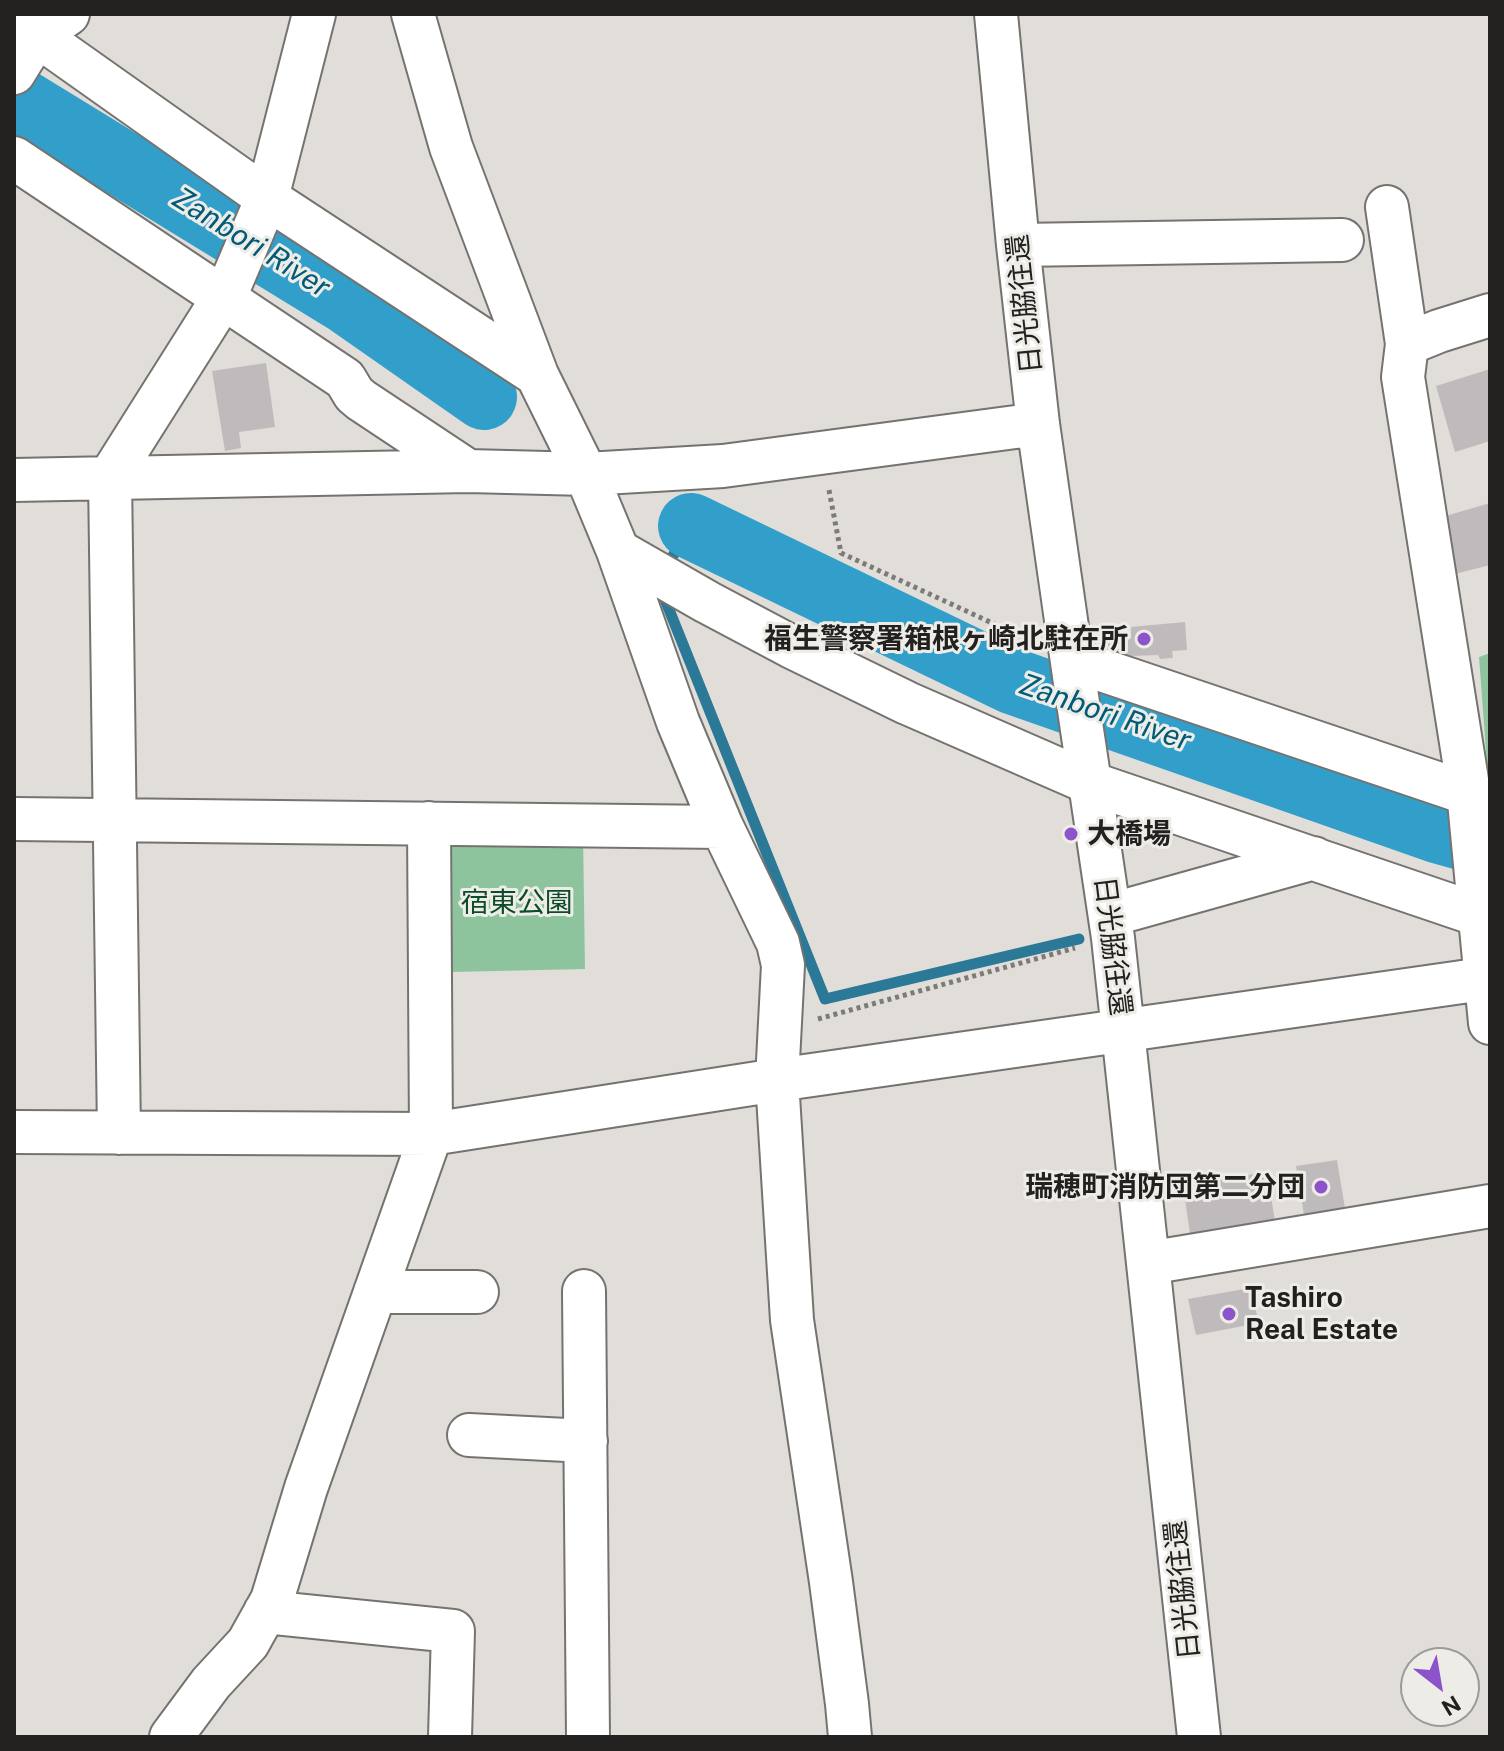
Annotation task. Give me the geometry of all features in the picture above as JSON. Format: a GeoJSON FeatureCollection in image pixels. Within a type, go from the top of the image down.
{"type":"FeatureCollection","features":[{"type":"Feature","properties":{"kind":"street"},"geometry":{"type":"LineString","coordinates":[[119,1133],[110,477],[225,294],[265,203],[314,14]]}},
{"type":"Feature","properties":{"kind":"street"},"geometry":{"type":"LineString","coordinates":[[413,14],[451,147],[537,375],[586,474],[618,551],[678,722],[722,827],[778,943],[783,965],[783,989],[777,1080],[792,1320],[831,1582],[850,1737]]}},
{"type":"Feature","properties":{"kind":"street","name":"日光脇往還"},"geometry":{"type":"LineString","coordinates":[[996,14],[1038,424],[1112,926],[1199,1737]]}},
{"type":"Feature","properties":{"kind":"street"},"geometry":{"type":"LineString","coordinates":[[32,38],[265,203],[537,375]]}},
{"type":"Feature","properties":{"kind":"street"},"geometry":{"type":"LineString","coordinates":[[14,158],[225,294],[345,379],[361,400],[468,471]]}},
{"type":"Feature","properties":{"kind":"street"},"geometry":{"type":"LineString","coordinates":[[1387,207],[1407,344],[1403,377],[1476,804],[1478,905],[1490,1023]]}},
{"type":"Feature","properties":{"kind":"street"},"geometry":{"type":"LineString","coordinates":[[1018,245],[1342,240]]}},
{"type":"Feature","properties":{"kind":"street"},"geometry":{"type":"LineString","coordinates":[[1407,344],[1490,315]]}},
{"type":"Feature","properties":{"kind":"street"},"geometry":{"type":"LineString","coordinates":[[14,480],[468,471],[586,474],[723,466],[1038,424]]}},
{"type":"Feature","properties":{"kind":"street"},"geometry":{"type":"LineString","coordinates":[[618,551],[707,602],[907,703],[1314,858],[1478,905]]}},
{"type":"Feature","properties":{"kind":"street"},"geometry":{"type":"LineString","coordinates":[[1073,668],[1476,804]]}},
{"type":"Feature","properties":{"kind":"street"},"geometry":{"type":"LineString","coordinates":[[14,819],[722,827]]}},
{"type":"Feature","properties":{"kind":"street"},"geometry":{"type":"LineString","coordinates":[[171,1737],[211,1683],[248,1643],[272,1600],[306,1488],[431,1134],[429,823]]}},
{"type":"Feature","properties":{"kind":"street"},"geometry":{"type":"LineString","coordinates":[[1112,926],[1314,858]]}},
{"type":"Feature","properties":{"kind":"street"},"geometry":{"type":"LineString","coordinates":[[14,1132],[431,1134],[777,1080],[1487,979]]}},
{"type":"Feature","properties":{"kind":"street"},"geometry":{"type":"LineString","coordinates":[[1148,1263],[1490,1206]]}},
{"type":"Feature","properties":{"kind":"street"},"geometry":{"type":"LineString","coordinates":[[584,1291],[588,1737]]}},
{"type":"Feature","properties":{"kind":"street"},"geometry":{"type":"LineString","coordinates":[[375,1292],[477,1292]]}},
{"type":"Feature","properties":{"kind":"street"},"geometry":{"type":"LineString","coordinates":[[469,1435],[586,1441]]}},
{"type":"Feature","properties":{"kind":"street"},"geometry":{"type":"LineString","coordinates":[[265,1612],[453,1631],[450,1737]]}},
{"type":"Feature","properties":{"kind":"path"},"geometry":{"type":"LineString","coordinates":[[829,490],[841,553],[1073,668]]}},
{"type":"Feature","properties":{"kind":"path"},"geometry":{"type":"LineString","coordinates":[[779,1030],[1112,926]]}},
{"type":"Feature","properties":{"kind":"green space"},"geometry":{"type":"Polygon","coordinates":[[[1490,653],[1490,765],[1487,764],[1479,657],[1490,653]]]}},
{"type":"Feature","properties":{"kind":"green space","name":"宿東公園"},"geometry":{"type":"Polygon","coordinates":[[[583,834],[585,969],[452,972],[450,836],[583,834]]]}},
{"type":"Feature","properties":{"kind":"building"},"geometry":{"type":"Polygon","coordinates":[[[266,363],[275,427],[239,432],[241,448],[225,451],[212,371],[266,363]]]}},
{"type":"Feature","properties":{"kind":"building"},"geometry":{"type":"Polygon","coordinates":[[[1490,369],[1490,441],[1455,452],[1436,386],[1490,369]]]}},
{"type":"Feature","properties":{"kind":"building"},"geometry":{"type":"Polygon","coordinates":[[[1490,503],[1490,565],[1447,576],[1432,520],[1490,503]]]}},
{"type":"Feature","properties":{"kind":"building"},"geometry":{"type":"Polygon","coordinates":[[[1185,622],[1187,650],[1172,651],[1173,658],[1160,659],[1158,655],[1104,657],[1102,640],[1131,638],[1131,627],[1185,622]]]}},
{"type":"Feature","properties":{"kind":"building","name":"瑞穂町消防団第二分団"},"geometry":{"type":"Polygon","coordinates":[[[1337,1160],[1345,1208],[1304,1215],[1296,1166],[1337,1160]]]}},
{"type":"Feature","properties":{"kind":"building"},"geometry":{"type":"Polygon","coordinates":[[[1267,1172],[1275,1221],[1190,1234],[1183,1185],[1267,1172]]]}},
{"type":"Feature","properties":{"kind":"building"},"geometry":{"type":"Polygon","coordinates":[[[1250,1288],[1259,1323],[1196,1335],[1188,1299],[1250,1288]]]}},
{"type":"Feature","properties":{"kind":"waterway","name":"Zanbori River"},"geometry":{"type":"LineString","coordinates":[[14,97],[348,302],[484,397]]}},
{"type":"Feature","properties":{"kind":"waterway"},"geometry":{"type":"LineString","coordinates":[[668,564],[691,526]]}},
{"type":"Feature","properties":{"kind":"waterway","name":"Zanbori River"},"geometry":{"type":"LineString","coordinates":[[691,526],[1012,681],[1440,831],[1490,845]]}},
{"type":"Feature","properties":{"kind":"waterway"},"geometry":{"type":"LineString","coordinates":[[662,592],[825,999],[1079,939]]}},
{"type":"Feature","properties":{"kind":"place","name":"福生警察署箱根ヶ崎北駐在所"},"geometry":{"type":"Point","coordinates":[1144,639]}},
{"type":"Feature","properties":{"kind":"place","name":"大橋場"},"geometry":{"type":"Point","coordinates":[1071,834]}},
{"type":"Feature","properties":{"kind":"place","name":"瑞穂町消防団第二分団"},"geometry":{"type":"Point","coordinates":[1321,1187]}},
{"type":"Feature","properties":{"kind":"place","name":"Tashiro Real Estate"},"geometry":{"type":"Point","coordinates":[1229,1314]}}]}
